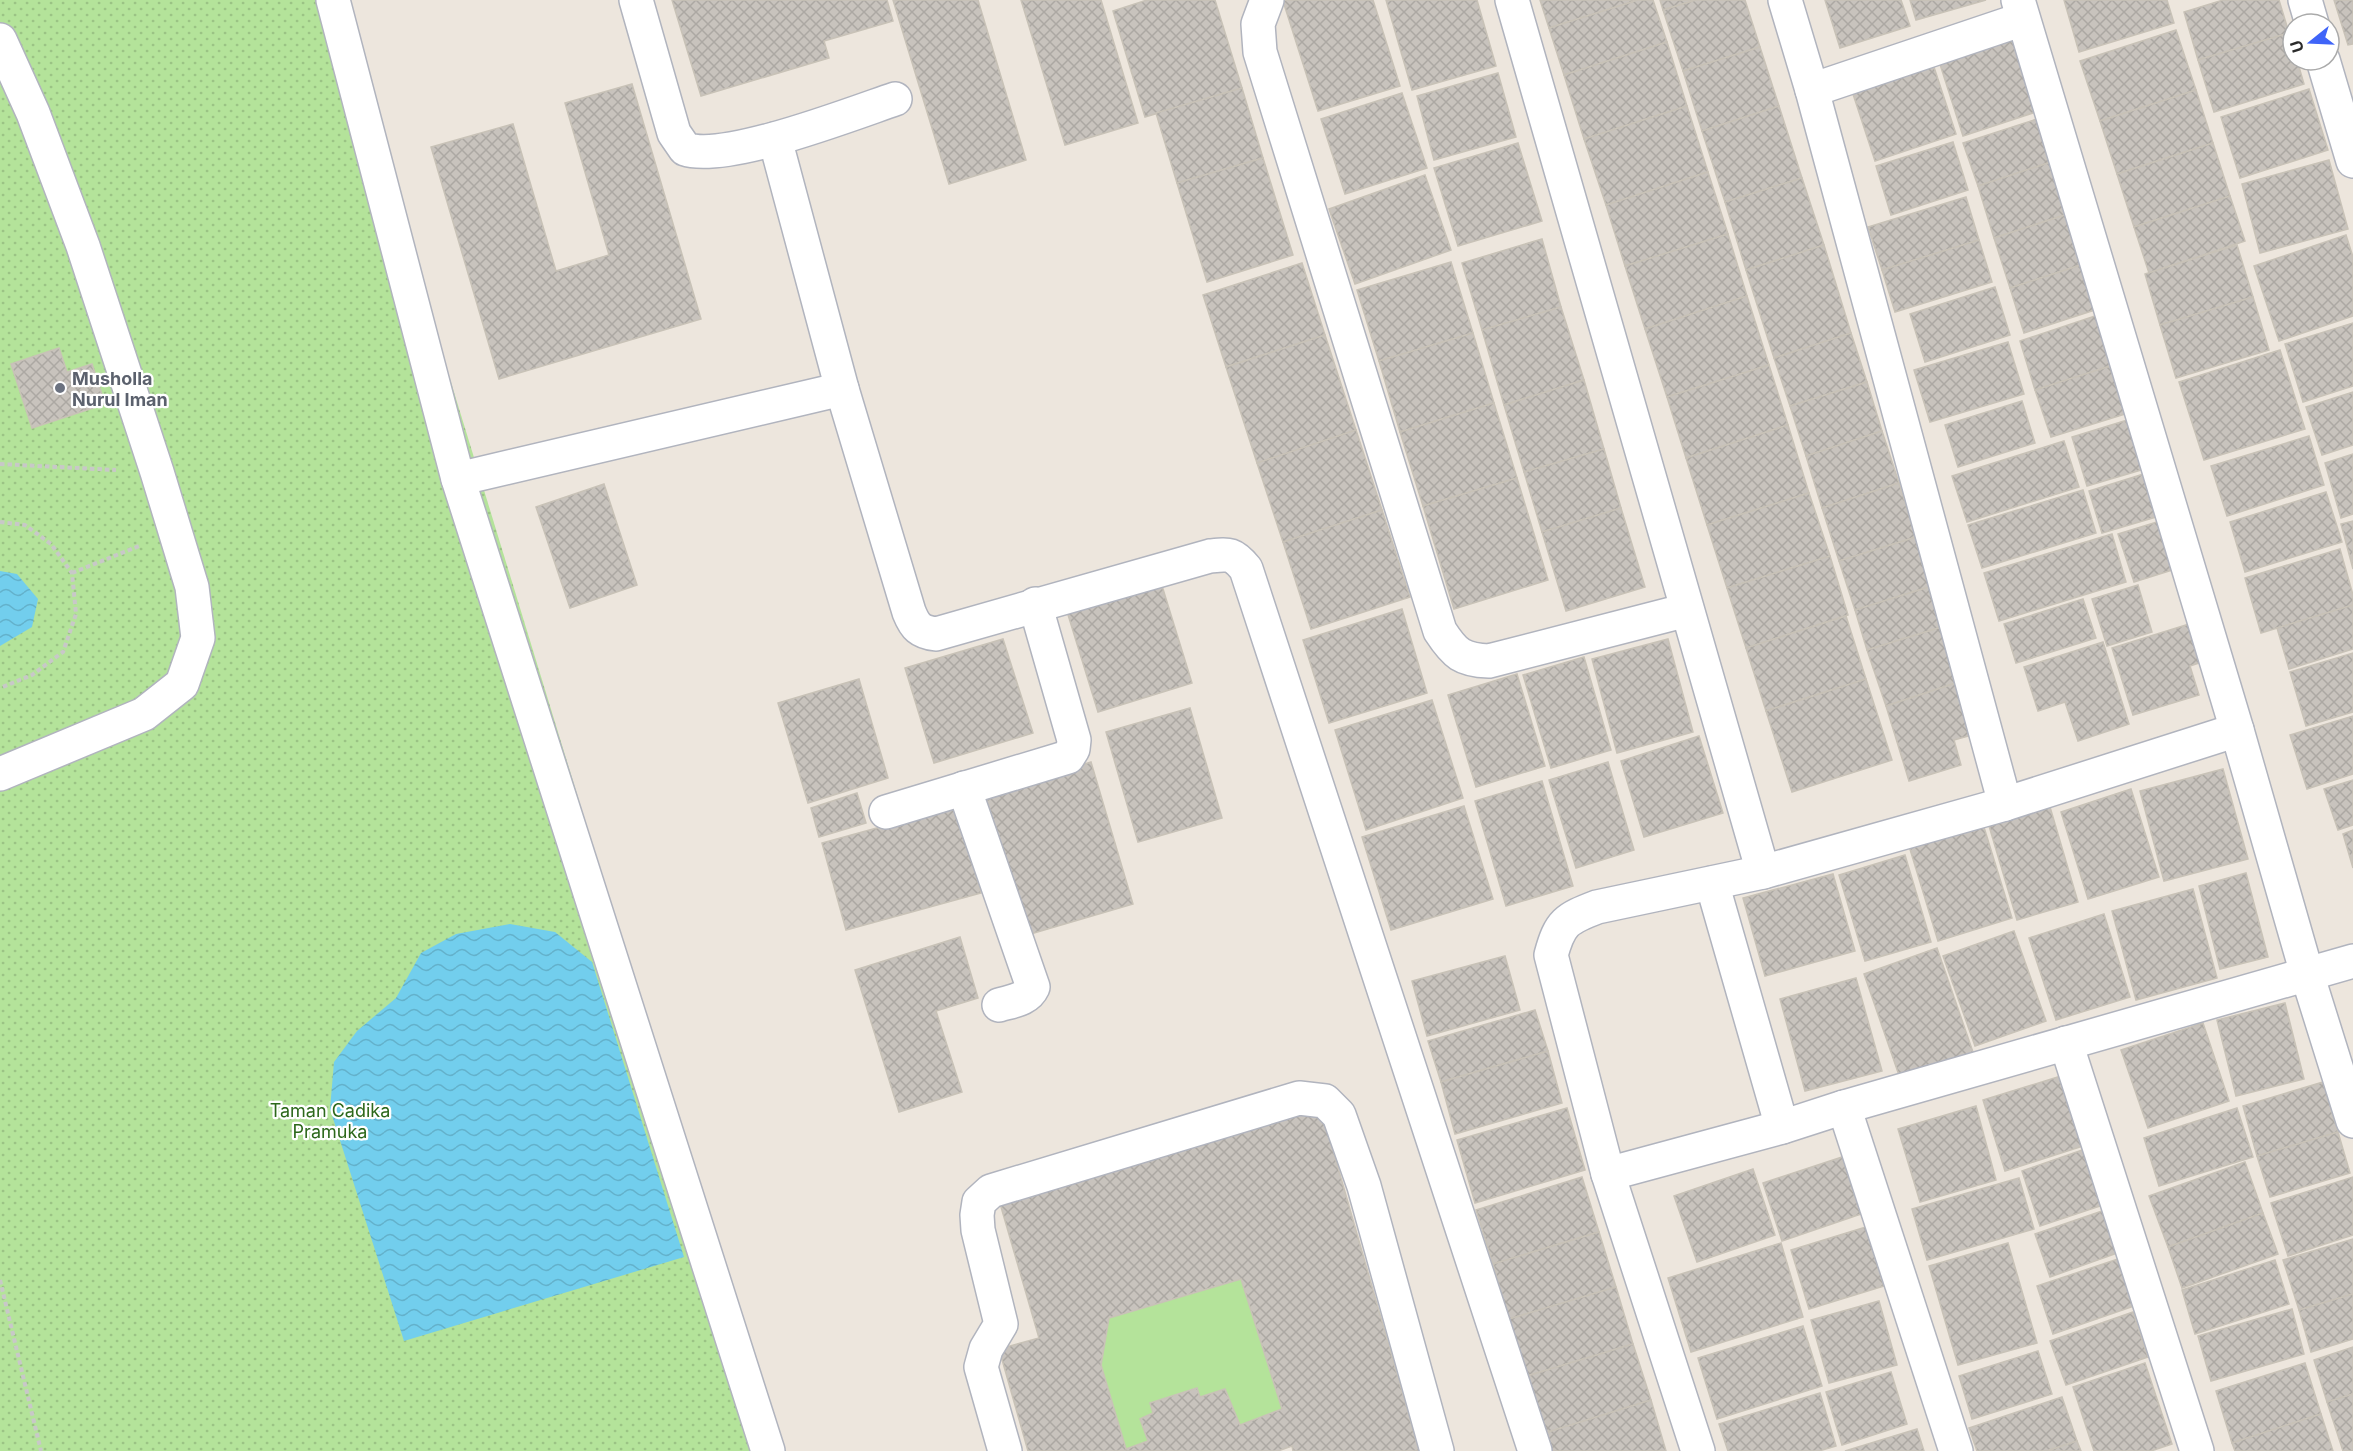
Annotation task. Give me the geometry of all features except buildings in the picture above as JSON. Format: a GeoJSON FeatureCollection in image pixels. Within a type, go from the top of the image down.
{"type":"FeatureCollection","features":[{"type":"Feature","properties":{"kind":"street"},"geometry":{"type":"LineString","coordinates":[[333,0],[458,480],[768,1451]]}},
{"type":"Feature","properties":{"kind":"street"},"geometry":{"type":"LineString","coordinates":[[636,0],[674,133],[685,149],[701,153],[775,139],[895,99]]}},
{"type":"Feature","properties":{"kind":"street"},"geometry":{"type":"LineString","coordinates":[[1267,0],[1258,24],[1260,52],[1440,631],[1450,646],[1462,657],[1489,661],[1687,610]]}},
{"type":"Feature","properties":{"kind":"street"},"geometry":{"type":"LineString","coordinates":[[1512,0],[1763,872]]}},
{"type":"Feature","properties":{"kind":"street"},"geometry":{"type":"LineString","coordinates":[[1785,0],[1812,90],[2005,804]]}},
{"type":"Feature","properties":{"kind":"street"},"geometry":{"type":"LineString","coordinates":[[1812,90],[2020,9],[2238,730],[2307,974],[2353,1121]]}},
{"type":"Feature","properties":{"kind":"street"},"geometry":{"type":"LineString","coordinates":[[0,40],[33,113],[83,246],[176,532],[192,587],[198,638],[182,684],[144,714],[0,774]]}},
{"type":"Feature","properties":{"kind":"street"},"geometry":{"type":"LineString","coordinates":[[2330,72],[2344,96],[2353,161]]}},
{"type":"Feature","properties":{"kind":"street"},"geometry":{"type":"LineString","coordinates":[[775,139],[842,389],[909,612],[913,623],[919,630],[936,634],[1210,556],[1230,554],[1239,560],[1245,569],[1535,1451]]}},
{"type":"Feature","properties":{"kind":"street"},"geometry":{"type":"LineString","coordinates":[[458,480],[842,389]]}},
{"type":"Feature","properties":{"kind":"street"},"geometry":{"type":"LineString","coordinates":[[886,812],[1068,758],[1073,749],[1074,740],[1035,604]]}},
{"type":"Feature","properties":{"kind":"street"},"geometry":{"type":"LineString","coordinates":[[1698,1451],[1608,1174],[1551,956],[1559,929],[1574,916],[1597,907],[1763,872],[2005,804],[2238,730]]}},
{"type":"Feature","properties":{"kind":"street"},"geometry":{"type":"LineString","coordinates":[[963,788],[1033,987],[1024,998],[999,1005]]}},
{"type":"Feature","properties":{"kind":"street"},"geometry":{"type":"LineString","coordinates":[[1712,883],[1782,1127]]}},
{"type":"Feature","properties":{"kind":"street"},"geometry":{"type":"LineString","coordinates":[[1608,1174],[1782,1127],[1844,1107],[2353,961]]}},
{"type":"Feature","properties":{"kind":"street"},"geometry":{"type":"LineString","coordinates":[[2066,1043],[2197,1451]]}},
{"type":"Feature","properties":{"kind":"street"},"geometry":{"type":"LineString","coordinates":[[1005,1451],[981,1367],[986,1349],[1001,1324],[978,1230],[979,1202],[991,1191],[1299,1098],[1325,1101],[1339,1115],[1364,1185],[1437,1451]]}},
{"type":"Feature","properties":{"kind":"street"},"geometry":{"type":"LineString","coordinates":[[1844,1107],[1956,1451]]}},
{"type":"Feature","properties":{"kind":"path"},"geometry":{"type":"LineString","coordinates":[[0,464],[157,472]]}},
{"type":"Feature","properties":{"kind":"path"},"geometry":{"type":"LineString","coordinates":[[0,522],[24,525],[51,544],[72,573],[76,614],[63,652],[32,675],[0,688]]}},
{"type":"Feature","properties":{"kind":"path"},"geometry":{"type":"LineString","coordinates":[[72,573],[176,532]]}},
{"type":"Feature","properties":{"kind":"path"},"geometry":{"type":"LineString","coordinates":[[0,1280],[41,1451]]}},
{"type":"Feature","properties":{"kind":"green space","name":"Taman Cadika Pramuka"},"geometry":{"type":"Polygon","coordinates":[[[0,0],[334,0],[778,1451],[0,1451],[0,0]]]}},
{"type":"Feature","properties":{"kind":"green space"},"geometry":{"type":"Polygon","coordinates":[[[1241,1279],[1282,1409],[1240,1425],[1225,1389],[1200,1397],[1196,1388],[1150,1403],[1153,1413],[1140,1419],[1148,1441],[1126,1449],[1101,1365],[1109,1318],[1241,1279]]]}},
{"type":"Feature","properties":{"kind":"water"},"geometry":{"type":"Polygon","coordinates":[[[0,571],[17,574],[38,599],[32,627],[0,646],[0,571]]]}},
{"type":"Feature","properties":{"kind":"water"},"geometry":{"type":"Polygon","coordinates":[[[510,924],[555,932],[592,962],[684,1257],[404,1341],[330,1109],[334,1062],[357,1031],[396,998],[421,953],[456,934],[510,924]]]}},
{"type":"Feature","properties":{"kind":"place","name":"Musholla Nurul Iman"},"geometry":{"type":"Point","coordinates":[60,388]}}]}
